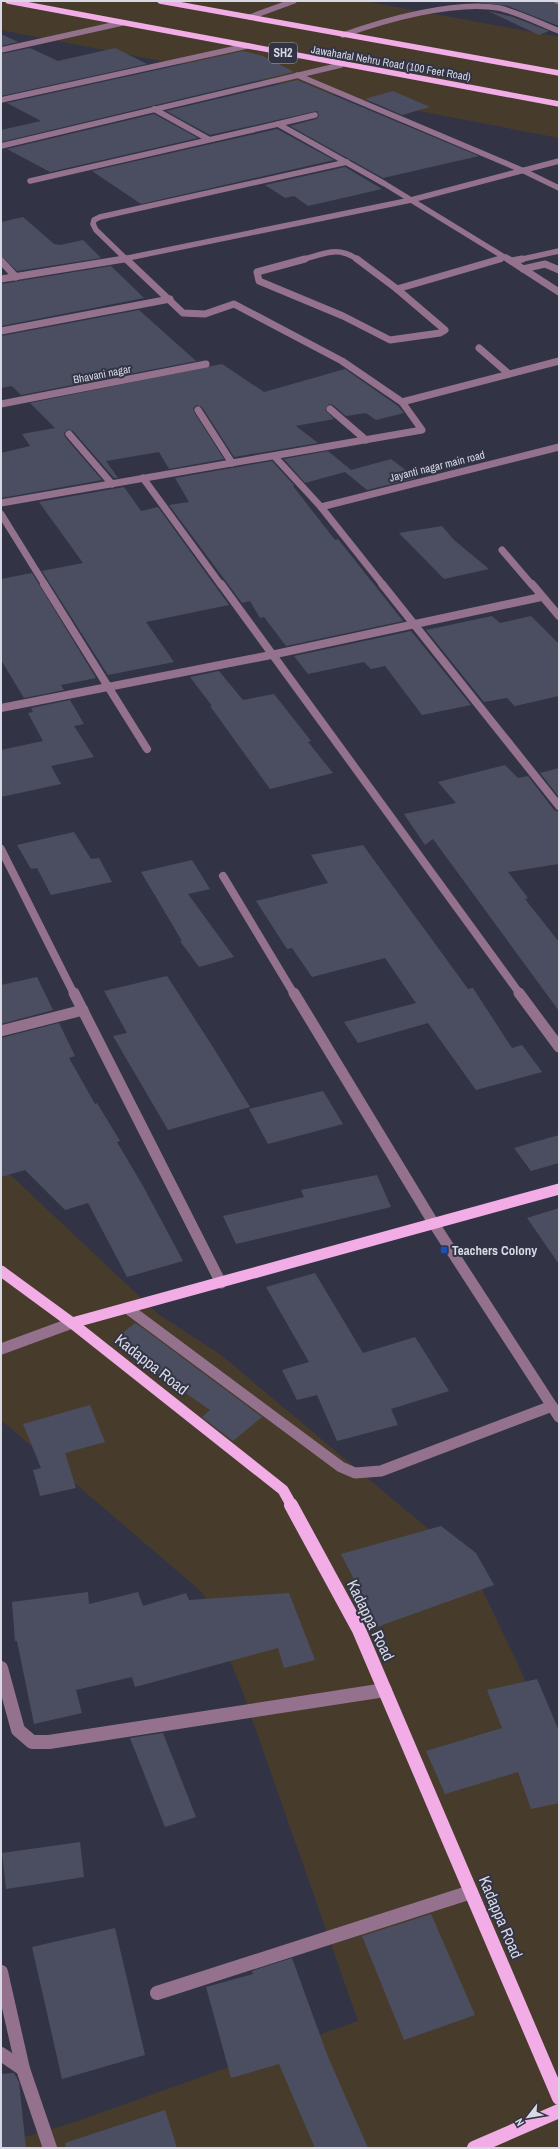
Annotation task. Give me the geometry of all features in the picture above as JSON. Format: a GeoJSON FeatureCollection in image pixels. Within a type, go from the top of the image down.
{"type":"FeatureCollection","features":[{"type":"Feature","properties":{"kind":"main road","name":"Jawaharlal Nehru Road (100 Feet Road)"},"geometry":{"type":"LineString","coordinates":[[8,1],[341,65],[559,104]]}},
{"type":"Feature","properties":{"kind":"main road","name":"Jawaharlal Nehru Road (100 Feet Road)"},"geometry":{"type":"LineString","coordinates":[[160,1],[559,73]]}},
{"type":"Feature","properties":{"kind":"main road"},"geometry":{"type":"LineString","coordinates":[[72,1324],[559,1189]]}},
{"type":"Feature","properties":{"kind":"main road","name":"Kadappa Road"},"geometry":{"type":"LineString","coordinates":[[1,1270],[283,1490],[359,1630],[559,2098]]}},
{"type":"Feature","properties":{"kind":"main road"},"geometry":{"type":"LineString","coordinates":[[474,2148],[559,2112]]}},
{"type":"Feature","properties":{"kind":"street"},"geometry":{"type":"LineString","coordinates":[[250,17],[294,1]]}},
{"type":"Feature","properties":{"kind":"street"},"geometry":{"type":"LineString","coordinates":[[343,35],[408,17],[466,7],[489,7],[509,10],[559,31]]}},
{"type":"Feature","properties":{"kind":"street"},"geometry":{"type":"LineString","coordinates":[[1,50],[122,23]]}},
{"type":"Feature","properties":{"kind":"street"},"geometry":{"type":"LineString","coordinates":[[1,100],[247,46]]}},
{"type":"Feature","properties":{"kind":"street"},"geometry":{"type":"LineString","coordinates":[[1,146],[341,65]]}},
{"type":"Feature","properties":{"kind":"street"},"geometry":{"type":"LineString","coordinates":[[297,75],[524,171],[559,188]]}},
{"type":"Feature","properties":{"kind":"street"},"geometry":{"type":"LineString","coordinates":[[154,109],[208,139]]}},
{"type":"Feature","properties":{"kind":"street"},"geometry":{"type":"LineString","coordinates":[[30,180],[315,115]]}},
{"type":"Feature","properties":{"kind":"street"},"geometry":{"type":"LineString","coordinates":[[278,124],[347,162],[411,200],[506,257],[559,292]]}},
{"type":"Feature","properties":{"kind":"street"},"geometry":{"type":"LineString","coordinates":[[1,279],[128,258],[411,200],[559,161]]}},
{"type":"Feature","properties":{"kind":"street"},"geometry":{"type":"LineString","coordinates":[[1,503],[232,463],[275,457],[422,430],[402,402],[380,385],[338,359],[253,312],[234,304],[205,314],[188,314],[180,310],[128,258],[96,230],[93,224],[94,220],[100,217],[347,162]]}},
{"type":"Feature","properties":{"kind":"street"},"geometry":{"type":"LineString","coordinates":[[337,250],[349,252],[397,289],[445,330],[440,333],[390,340],[343,316],[259,281],[258,272],[337,250]]}},
{"type":"Feature","properties":{"kind":"street"},"geometry":{"type":"LineString","coordinates":[[512,261],[559,251]]}},
{"type":"Feature","properties":{"kind":"street"},"geometry":{"type":"LineString","coordinates":[[397,289],[506,257]]}},
{"type":"Feature","properties":{"kind":"street"},"geometry":{"type":"LineString","coordinates":[[1,261],[16,277]]}},
{"type":"Feature","properties":{"kind":"street"},"geometry":{"type":"LineString","coordinates":[[523,268],[545,264],[559,270]]}},
{"type":"Feature","properties":{"kind":"street"},"geometry":{"type":"LineString","coordinates":[[1,331],[170,299]]}},
{"type":"Feature","properties":{"kind":"street"},"geometry":{"type":"LineString","coordinates":[[479,348],[509,374]]}},
{"type":"Feature","properties":{"kind":"street"},"geometry":{"type":"LineString","coordinates":[[402,402],[559,361]]}},
{"type":"Feature","properties":{"kind":"street","name":"Bhavani nagar"},"geometry":{"type":"LineString","coordinates":[[1,404],[206,364]]}},
{"type":"Feature","properties":{"kind":"street"},"geometry":{"type":"LineString","coordinates":[[330,409],[366,440]]}},
{"type":"Feature","properties":{"kind":"street"},"geometry":{"type":"LineString","coordinates":[[198,410],[232,463]]}},
{"type":"Feature","properties":{"kind":"street"},"geometry":{"type":"LineString","coordinates":[[69,434],[112,484]]}},
{"type":"Feature","properties":{"kind":"street","name":"Jayanti nagar main road"},"geometry":{"type":"LineString","coordinates":[[320,507],[559,447]]}},
{"type":"Feature","properties":{"kind":"street"},"geometry":{"type":"LineString","coordinates":[[275,457],[320,507],[559,806]]}},
{"type":"Feature","properties":{"kind":"street"},"geometry":{"type":"LineString","coordinates":[[143,478],[559,1048]]}},
{"type":"Feature","properties":{"kind":"street"},"geometry":{"type":"LineString","coordinates":[[1,514],[107,687],[147,749]]}},
{"type":"Feature","properties":{"kind":"street"},"geometry":{"type":"LineString","coordinates":[[502,550],[541,597],[559,616]]}},
{"type":"Feature","properties":{"kind":"street"},"geometry":{"type":"LineString","coordinates":[[1,708],[271,655],[414,623],[541,597]]}},
{"type":"Feature","properties":{"kind":"street"},"geometry":{"type":"LineString","coordinates":[[1,849],[221,1283]]}},
{"type":"Feature","properties":{"kind":"street"},"geometry":{"type":"LineString","coordinates":[[223,876],[434,1224],[559,1417]]}},
{"type":"Feature","properties":{"kind":"street"},"geometry":{"type":"LineString","coordinates":[[1,1031],[83,1010]]}},
{"type":"Feature","properties":{"kind":"street"},"geometry":{"type":"LineString","coordinates":[[127,1308],[341,1467],[355,1473],[381,1471],[552,1406]]}},
{"type":"Feature","properties":{"kind":"street"},"geometry":{"type":"LineString","coordinates":[[1,1349],[72,1324]]}},
{"type":"Feature","properties":{"kind":"street"},"geometry":{"type":"LineString","coordinates":[[1,1668],[18,1730],[32,1742],[49,1742],[385,1690]]}},
{"type":"Feature","properties":{"kind":"street"},"geometry":{"type":"LineString","coordinates":[[157,1993],[471,1892]]}},
{"type":"Feature","properties":{"kind":"street"},"geometry":{"type":"LineString","coordinates":[[1,1972],[22,2069],[34,2094],[50,2148]]}},
{"type":"Feature","properties":{"kind":"street"},"geometry":{"type":"LineString","coordinates":[[1,2054],[22,2069]]}},
{"type":"Feature","properties":{"kind":"shaded area"},"geometry":{"type":"Polygon","coordinates":[[[1,1],[364,1],[559,37],[559,138],[1,30],[1,1]]]}},
{"type":"Feature","properties":{"kind":"shaded area"},"geometry":{"type":"Polygon","coordinates":[[[1,1166],[158,1314],[221,1355],[470,1564],[559,1751],[559,2148],[1,2148],[1,2144],[72,2123],[358,2021],[242,1690],[203,1593],[1,1420],[1,1166]]]}},
{"type":"Feature","properties":{"kind":"building"},"geometry":{"type":"Polygon","coordinates":[[[467,1],[553,1],[559,6],[559,26],[508,6],[467,1]]]}},
{"type":"Feature","properties":{"kind":"building"},"geometry":{"type":"Polygon","coordinates":[[[488,11],[513,17],[549,31],[539,35],[488,11]]]}},
{"type":"Feature","properties":{"kind":"building"},"geometry":{"type":"Polygon","coordinates":[[[1,34],[18,42],[1,46],[1,34]]]}},
{"type":"Feature","properties":{"kind":"building"},"geometry":{"type":"Polygon","coordinates":[[[30,48],[58,61],[115,48],[147,64],[1,96],[1,54],[30,48]]]}},
{"type":"Feature","properties":{"kind":"building"},"geometry":{"type":"Polygon","coordinates":[[[243,51],[263,56],[294,72],[1,142],[1,130],[41,121],[7,103],[243,51]]]}},
{"type":"Feature","properties":{"kind":"building"},"geometry":{"type":"Polygon","coordinates":[[[297,80],[479,156],[383,178],[290,126],[316,119],[319,116],[317,111],[210,135],[166,111],[297,80]]]}},
{"type":"Feature","properties":{"kind":"building"},"geometry":{"type":"Polygon","coordinates":[[[393,91],[430,107],[402,115],[365,99],[393,91]]]}},
{"type":"Feature","properties":{"kind":"building"},"geometry":{"type":"Polygon","coordinates":[[[154,114],[198,138],[50,172],[7,149],[154,114]]]}},
{"type":"Feature","properties":{"kind":"building"},"geometry":{"type":"Polygon","coordinates":[[[277,129],[334,160],[141,204],[92,171],[277,129]]]}},
{"type":"Feature","properties":{"kind":"building"},"geometry":{"type":"Polygon","coordinates":[[[345,167],[382,189],[308,206],[294,196],[285,198],[265,185],[345,167]]]}},
{"type":"Feature","properties":{"kind":"building"},"geometry":{"type":"Polygon","coordinates":[[[23,217],[54,244],[60,245],[83,240],[101,258],[17,271],[1,256],[1,222],[23,217]]]}},
{"type":"Feature","properties":{"kind":"building"},"geometry":{"type":"Polygon","coordinates":[[[111,266],[144,298],[1,326],[1,284],[111,266]]]}},
{"type":"Feature","properties":{"kind":"building"},"geometry":{"type":"Polygon","coordinates":[[[139,310],[196,361],[21,395],[12,386],[1,388],[1,336],[139,310]]]}},
{"type":"Feature","properties":{"kind":"building"},"geometry":{"type":"Polygon","coordinates":[[[222,364],[264,392],[345,369],[398,406],[404,413],[376,420],[366,413],[346,416],[333,405],[329,404],[325,410],[334,419],[296,426],[318,443],[234,457],[202,407],[197,405],[193,408],[194,412],[224,459],[169,469],[159,452],[106,461],[118,478],[114,478],[73,431],[68,429],[64,433],[65,437],[102,480],[1,498],[1,453],[30,446],[22,434],[55,428],[30,403],[222,364]]]}},
{"type":"Feature","properties":{"kind":"building"},"geometry":{"type":"Polygon","coordinates":[[[328,451],[351,470],[391,459],[416,478],[367,490],[345,472],[305,483],[284,459],[328,451]]]}},
{"type":"Feature","properties":{"kind":"building"},"geometry":{"type":"Polygon","coordinates":[[[272,461],[294,485],[293,486],[335,540],[338,539],[403,621],[286,646],[264,617],[260,618],[250,601],[242,603],[169,505],[189,502],[175,478],[272,461]]]}},
{"type":"Feature","properties":{"kind":"building"},"geometry":{"type":"Polygon","coordinates":[[[124,487],[141,511],[158,507],[229,605],[146,622],[174,662],[108,675],[42,571],[83,563],[39,502],[124,487]]]}},
{"type":"Feature","properties":{"kind":"building"},"geometry":{"type":"Polygon","coordinates":[[[442,526],[454,540],[489,569],[444,579],[399,533],[442,526]]]}},
{"type":"Feature","properties":{"kind":"building"},"geometry":{"type":"Polygon","coordinates":[[[32,573],[96,678],[61,685],[64,690],[24,698],[1,660],[1,579],[32,573]]]}},
{"type":"Feature","properties":{"kind":"building"},"geometry":{"type":"Polygon","coordinates":[[[492,616],[500,623],[531,616],[559,644],[559,696],[515,706],[507,698],[484,702],[426,630],[492,616]]]}},
{"type":"Feature","properties":{"kind":"building"},"geometry":{"type":"Polygon","coordinates":[[[411,631],[471,705],[422,715],[385,666],[371,669],[364,662],[308,674],[294,656],[411,631]]]}},
{"type":"Feature","properties":{"kind":"building"},"geometry":{"type":"Polygon","coordinates":[[[219,671],[243,700],[274,694],[311,741],[308,742],[333,773],[270,789],[190,677],[219,671]]]}},
{"type":"Feature","properties":{"kind":"building"},"geometry":{"type":"Polygon","coordinates":[[[70,700],[84,724],[74,726],[94,757],[51,766],[61,784],[1,797],[1,750],[43,741],[28,713],[33,712],[31,708],[70,700]]]}},
{"type":"Feature","properties":{"kind":"building"},"geometry":{"type":"Polygon","coordinates":[[[505,765],[518,778],[528,776],[554,810],[559,812],[559,864],[508,872],[528,898],[525,899],[559,942],[559,1011],[433,839],[425,845],[404,814],[456,803],[438,782],[505,765]]]}},
{"type":"Feature","properties":{"kind":"building"},"geometry":{"type":"Polygon","coordinates":[[[559,768],[559,797],[540,773],[559,768]]]}},
{"type":"Feature","properties":{"kind":"building"},"geometry":{"type":"Polygon","coordinates":[[[74,832],[91,859],[99,858],[112,882],[51,895],[37,868],[31,869],[17,845],[74,832]]]}},
{"type":"Feature","properties":{"kind":"building"},"geometry":{"type":"Polygon","coordinates":[[[363,845],[468,989],[473,988],[512,1048],[522,1045],[542,1072],[476,1090],[428,1023],[358,1043],[344,1022],[416,1003],[385,958],[312,977],[292,948],[287,949],[256,901],[328,883],[311,855],[363,845]]]}},
{"type":"Feature","properties":{"kind":"building"},"geometry":{"type":"Polygon","coordinates":[[[192,860],[210,889],[188,894],[234,957],[199,967],[180,941],[182,941],[141,872],[192,860]]]}},
{"type":"Feature","properties":{"kind":"building"},"geometry":{"type":"Polygon","coordinates":[[[167,976],[250,1107],[168,1130],[113,1036],[127,1033],[104,991],[167,976]]]}},
{"type":"Feature","properties":{"kind":"building"},"geometry":{"type":"Polygon","coordinates":[[[37,977],[53,1010],[1,1024],[1,985],[37,977]]]}},
{"type":"Feature","properties":{"kind":"building"},"geometry":{"type":"Polygon","coordinates":[[[59,1023],[75,1056],[69,1058],[95,1104],[97,1103],[120,1141],[117,1142],[143,1186],[183,1261],[127,1277],[88,1203],[65,1210],[25,1170],[1,1177],[1,1038],[59,1023]]]}},
{"type":"Feature","properties":{"kind":"building"},"geometry":{"type":"Polygon","coordinates":[[[323,1091],[343,1124],[268,1144],[249,1109],[323,1091]]]}},
{"type":"Feature","properties":{"kind":"building"},"geometry":{"type":"Polygon","coordinates":[[[559,1135],[559,1163],[531,1171],[514,1148],[559,1135]]]}},
{"type":"Feature","properties":{"kind":"building"},"geometry":{"type":"Polygon","coordinates":[[[377,1175],[391,1207],[236,1244],[223,1216],[304,1197],[301,1190],[377,1175]]]}},
{"type":"Feature","properties":{"kind":"building"},"geometry":{"type":"Polygon","coordinates":[[[559,1208],[559,1264],[527,1218],[559,1208]]]}},
{"type":"Feature","properties":{"kind":"building"},"geometry":{"type":"Polygon","coordinates":[[[315,1273],[363,1353],[415,1337],[449,1391],[391,1409],[398,1425],[337,1441],[317,1395],[297,1400],[282,1370],[309,1362],[266,1287],[315,1273]]]}},
{"type":"Feature","properties":{"kind":"building"},"geometry":{"type":"Polygon","coordinates":[[[135,1323],[262,1417],[233,1441],[202,1417],[210,1410],[112,1342],[135,1323]]]}},
{"type":"Feature","properties":{"kind":"building"},"geometry":{"type":"Polygon","coordinates":[[[90,1405],[105,1442],[65,1453],[76,1488],[40,1496],[33,1470],[41,1468],[23,1424],[90,1405]]]}},
{"type":"Feature","properties":{"kind":"building"},"geometry":{"type":"Polygon","coordinates":[[[441,1526],[476,1553],[494,1585],[374,1628],[355,1593],[360,1591],[341,1554],[441,1526]]]}},
{"type":"Feature","properties":{"kind":"building"},"geometry":{"type":"Polygon","coordinates":[[[88,1592],[89,1604],[138,1592],[143,1606],[186,1593],[189,1600],[289,1593],[315,1660],[284,1668],[278,1648],[135,1687],[132,1677],[76,1690],[82,1713],[34,1724],[17,1641],[15,1641],[12,1602],[88,1592]]]}},
{"type":"Feature","properties":{"kind":"building"},"geometry":{"type":"Polygon","coordinates":[[[537,1679],[559,1731],[559,1803],[531,1809],[518,1772],[445,1794],[426,1751],[502,1728],[487,1690],[537,1679]]]}},
{"type":"Feature","properties":{"kind":"building"},"geometry":{"type":"Polygon","coordinates":[[[163,1733],[196,1817],[165,1827],[130,1738],[163,1733]]]}},
{"type":"Feature","properties":{"kind":"building"},"geometry":{"type":"Polygon","coordinates":[[[80,1842],[84,1877],[6,1889],[2,1853],[80,1842]]]}},
{"type":"Feature","properties":{"kind":"building"},"geometry":{"type":"Polygon","coordinates":[[[431,1914],[475,2015],[404,2040],[362,1936],[431,1914]]]}},
{"type":"Feature","properties":{"kind":"building"},"geometry":{"type":"Polygon","coordinates":[[[115,1928],[145,2055],[62,2079],[32,1947],[115,1928]]]}},
{"type":"Feature","properties":{"kind":"building"},"geometry":{"type":"Polygon","coordinates":[[[292,1958],[328,2057],[368,2148],[315,2148],[279,2064],[231,2078],[206,1987],[253,1974],[252,1971],[292,1958]]]}},
{"type":"Feature","properties":{"kind":"building"},"geometry":{"type":"Polygon","coordinates":[[[14,2073],[19,2082],[26,2148],[1,2148],[1,2074],[14,2073]]]}},
{"type":"Feature","properties":{"kind":"building"},"geometry":{"type":"Polygon","coordinates":[[[165,2110],[177,2148],[66,2148],[65,2143],[165,2110]]]}},
{"type":"Feature","properties":{"kind":"place","name":"Teachers Colony"},"geometry":{"type":"Point","coordinates":[444,1250]}}]}
